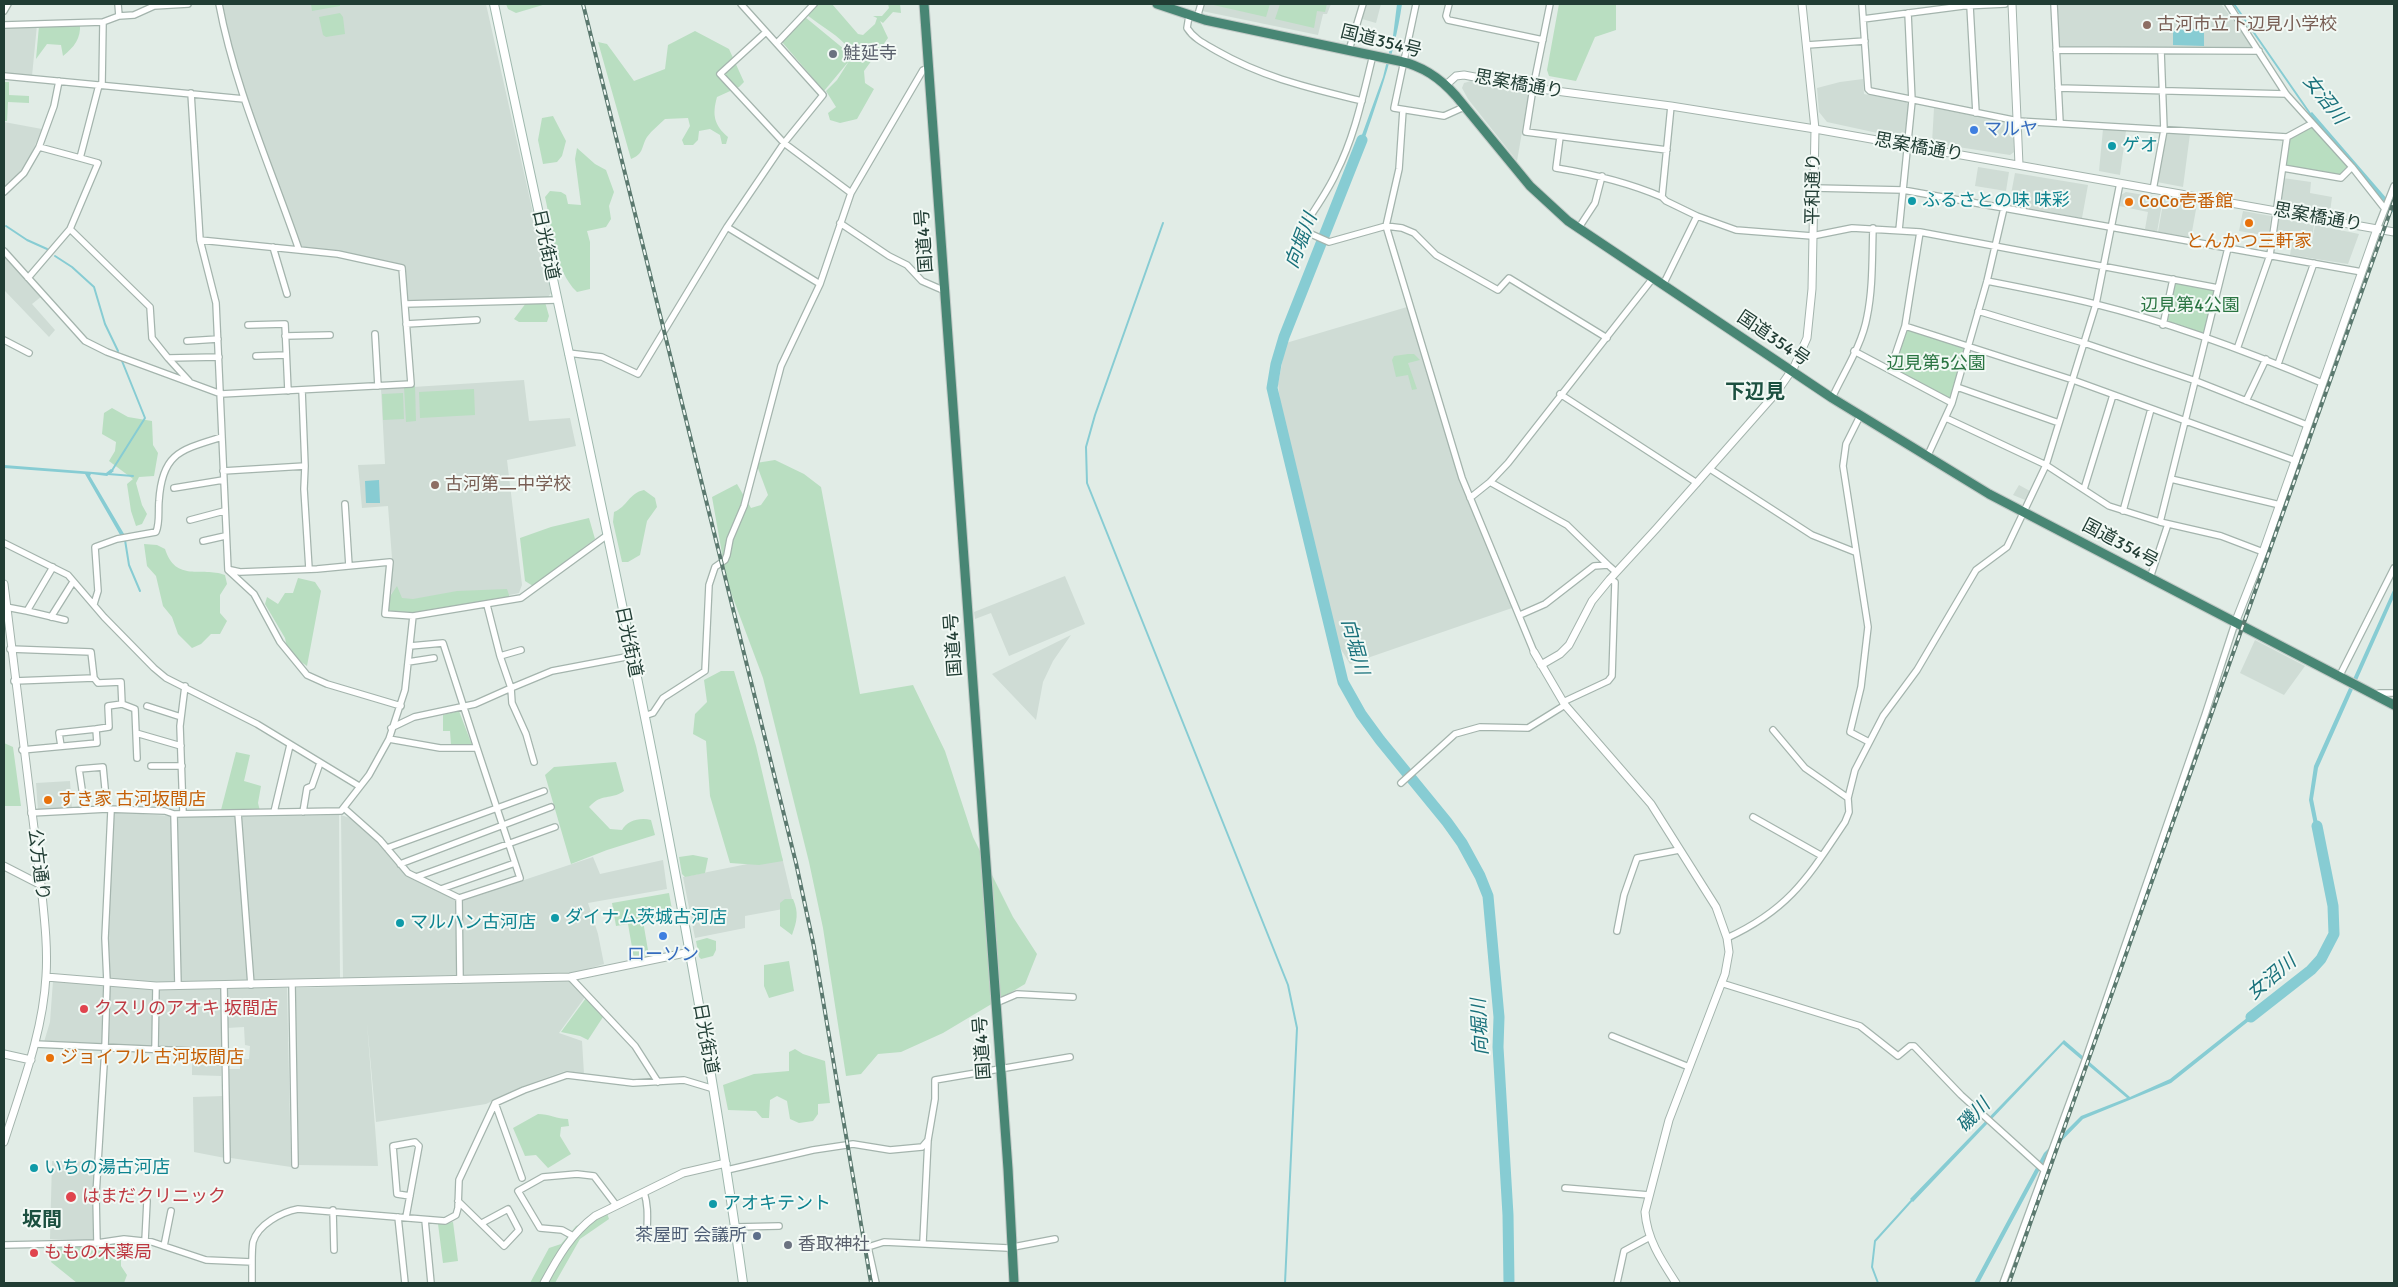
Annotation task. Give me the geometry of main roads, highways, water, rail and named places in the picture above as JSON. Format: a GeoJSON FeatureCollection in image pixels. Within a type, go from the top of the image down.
{"type":"FeatureCollection","features":[{"type":"Feature","properties":{"kind":"highway","name":"国道4号"},"geometry":{"type":"LineString","coordinates":[[924,4],[1001,1069],[1014,1283]]}},
{"type":"Feature","properties":{"kind":"highway","name":"国道354号"},"geometry":{"type":"LineString","coordinates":[[1157,4],[1193,17],[1402,61],[1428,71],[1446,85],[1530,186],[1578,229],[1832,398],[1927,457],[2023,511],[2394,705]]}},
{"type":"Feature","properties":{"kind":"main road","name":"日光街道"},"geometry":{"type":"LineString","coordinates":[[494,4],[644,716],[690,952],[714,1089],[743,1283]]}},
{"type":"Feature","properties":{"kind":"water"},"geometry":{"type":"Polygon","coordinates":[[[1397,4],[1402,4],[1394,44],[1359,156],[1355,154],[1383,77],[1393,36],[1397,4]]]}},
{"type":"Feature","properties":{"kind":"water"},"geometry":{"type":"Polygon","coordinates":[[[2173,29],[2204,29],[2204,46],[2173,45],[2173,29]]]}},
{"type":"Feature","properties":{"kind":"water"},"geometry":{"type":"Polygon","coordinates":[[[2312,112],[2394,207],[2394,214],[2308,115],[2312,112]]]}},
{"type":"Feature","properties":{"kind":"water"},"geometry":{"type":"Polygon","coordinates":[[[4,465],[106,473],[111,469],[114,471],[107,476],[91,474],[90,476],[127,539],[123,540],[85,474],[4,468],[4,465]]]}},
{"type":"Feature","properties":{"kind":"water"},"geometry":{"type":"Polygon","coordinates":[[[379,480],[380,503],[366,503],[365,481],[379,480]]]}},
{"type":"Feature","properties":{"kind":"water"},"geometry":{"type":"Polygon","coordinates":[[[2394,588],[2394,597],[2318,768],[2313,799],[2321,839],[2317,840],[2309,800],[2314,766],[2394,588]]]}},
{"type":"Feature","properties":{"kind":"water"},"geometry":{"type":"Polygon","coordinates":[[[2262,1006],[2264,1009],[2171,1083],[2083,1119],[2047,1156],[1979,1283],[1974,1283],[2044,1153],[2081,1116],[2127,1098],[2063,1044],[1913,1202],[1910,1199],[2064,1040],[2130,1097],[2170,1079],[2262,1006]]]}},
{"type":"Feature","properties":{"kind":"waterway","name":"女沼川"},"geometry":{"type":"LineString","coordinates":[[2234,4],[2311,115]]}},
{"type":"Feature","properties":{"kind":"waterway","name":"向堀川"},"geometry":{"type":"LineString","coordinates":[[1362,140],[1284,337],[1276,364],[1272,388],[1343,682],[1361,714],[1380,740],[1462,843],[1480,876],[1488,896],[1499,1017],[1498,1047],[1508,1215],[1509,1283]]}},
{"type":"Feature","properties":{"kind":"waterway"},"geometry":{"type":"LineString","coordinates":[[1163,223],[1095,415],[1086,447],[1087,483],[1288,985],[1297,1028],[1285,1283]]}},
{"type":"Feature","properties":{"kind":"waterway"},"geometry":{"type":"LineString","coordinates":[[6,226],[27,240],[47,249]]}},
{"type":"Feature","properties":{"kind":"waterway"},"geometry":{"type":"LineString","coordinates":[[55,256],[72,267],[94,287],[105,324],[118,351]]}},
{"type":"Feature","properties":{"kind":"waterway"},"geometry":{"type":"LineString","coordinates":[[111,472],[145,418],[122,361]]}},
{"type":"Feature","properties":{"kind":"waterway"},"geometry":{"type":"LineString","coordinates":[[108,474],[133,476]]}},
{"type":"Feature","properties":{"kind":"waterway"},"geometry":{"type":"LineString","coordinates":[[125,540],[129,565],[140,591]]}},
{"type":"Feature","properties":{"kind":"waterway","name":"女沼川"},"geometry":{"type":"LineString","coordinates":[[2251,1017],[2311,970],[2321,959],[2334,934],[2333,906],[2317,826]]}},
{"type":"Feature","properties":{"kind":"waterway","name":"磯川"},"geometry":{"type":"LineString","coordinates":[[1878,1283],[1872,1267],[1875,1241],[1913,1199]]}},
{"type":"Feature","properties":{"kind":"railway"},"geometry":{"type":"LineString","coordinates":[[583,4],[796,863],[814,947],[871,1283]]}},
{"type":"Feature","properties":{"kind":"railway"},"geometry":{"type":"LineString","coordinates":[[2009,1283],[2394,201]]}},
{"type":"Feature","properties":{"kind":"place","name":"古河市立下辺見小学校"},"geometry":{"type":"Point","coordinates":[2147,25]}},
{"type":"Feature","properties":{"kind":"place","name":"鮭延寺"},"geometry":{"type":"Point","coordinates":[833,54]}},
{"type":"Feature","properties":{"kind":"place","name":"マルヤ"},"geometry":{"type":"Point","coordinates":[1974,130]}},
{"type":"Feature","properties":{"kind":"place","name":"ゲオ"},"geometry":{"type":"Point","coordinates":[2112,146]}},
{"type":"Feature","properties":{"kind":"place","name":"ふるさとの味 味彩"},"geometry":{"type":"Point","coordinates":[1912,201]}},
{"type":"Feature","properties":{"kind":"place","name":"CoCo壱番館"},"geometry":{"type":"Point","coordinates":[2129,202]}},
{"type":"Feature","properties":{"kind":"place","name":"とんかつ三軒家"},"geometry":{"type":"Point","coordinates":[2249,223]}},
{"type":"Feature","properties":{"kind":"place","name":"古河第二中学校"},"geometry":{"type":"Point","coordinates":[435,485]}},
{"type":"Feature","properties":{"kind":"place","name":"すき家 古河坂間店"},"geometry":{"type":"Point","coordinates":[48,800]}},
{"type":"Feature","properties":{"kind":"place","name":"ダイナム茨城古河店"},"geometry":{"type":"Point","coordinates":[555,918]}},
{"type":"Feature","properties":{"kind":"place","name":"マルハン古河店"},"geometry":{"type":"Point","coordinates":[400,923]}},
{"type":"Feature","properties":{"kind":"place","name":"ローソン"},"geometry":{"type":"Point","coordinates":[663,936]}},
{"type":"Feature","properties":{"kind":"place","name":"クスリのアオキ 坂間店"},"geometry":{"type":"Point","coordinates":[84,1009]}},
{"type":"Feature","properties":{"kind":"place","name":"ジョイフル 古河坂間店"},"geometry":{"type":"Point","coordinates":[50,1058]}},
{"type":"Feature","properties":{"kind":"place","name":"いちの湯古河店"},"geometry":{"type":"Point","coordinates":[34,1168]}},
{"type":"Feature","properties":{"kind":"place","name":"はまだクリニック"},"geometry":{"type":"Point","coordinates":[71,1197]}},
{"type":"Feature","properties":{"kind":"place","name":"アオキテント"},"geometry":{"type":"Point","coordinates":[713,1204]}},
{"type":"Feature","properties":{"kind":"place","name":"茶屋町 会議所"},"geometry":{"type":"Point","coordinates":[757,1236]}},
{"type":"Feature","properties":{"kind":"place","name":"香取神社"},"geometry":{"type":"Point","coordinates":[788,1245]}},
{"type":"Feature","properties":{"kind":"place","name":"ももの木薬局"},"geometry":{"type":"Point","coordinates":[34,1253]}},
{"type":"Feature","properties":{"kind":"district","name":"下辺見"},"geometry":{"type":"Point","coordinates":[1755,393]}},
{"type":"Feature","properties":{"kind":"district","name":"坂間"},"geometry":{"type":"Point","coordinates":[42,1221]}},
{"type":"Feature","properties":{"kind":"park label","name":"辺見第4公園"},"geometry":{"type":"Point","coordinates":[2190,306]}},
{"type":"Feature","properties":{"kind":"park label","name":"辺見第5公園"},"geometry":{"type":"Point","coordinates":[1936,364]}}]}
